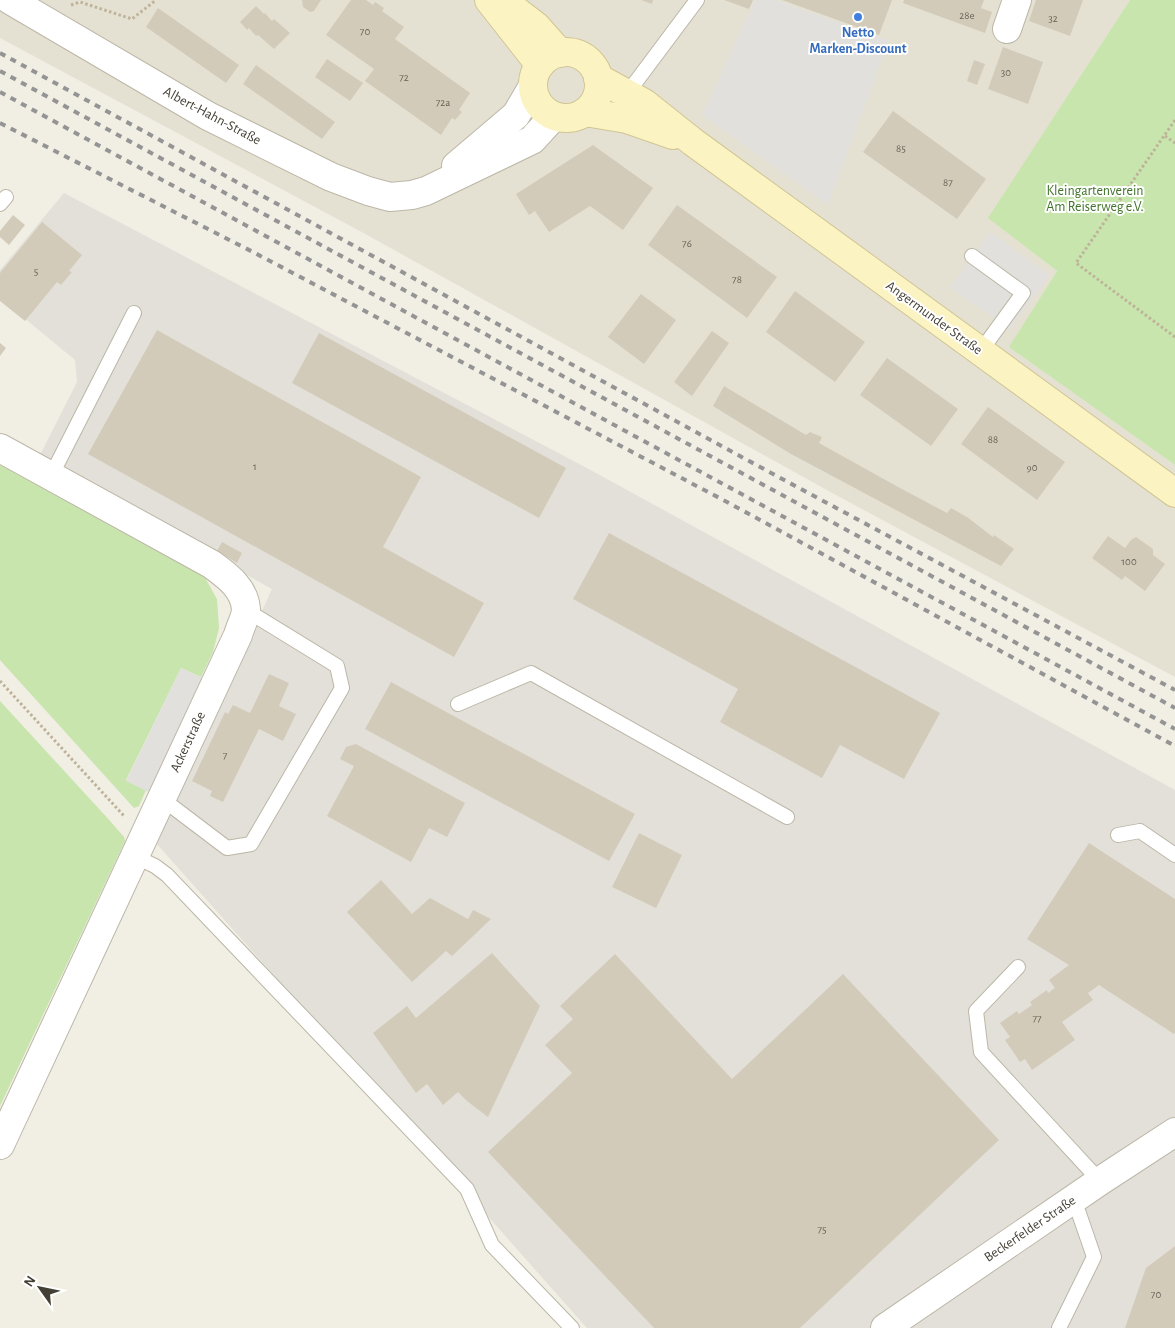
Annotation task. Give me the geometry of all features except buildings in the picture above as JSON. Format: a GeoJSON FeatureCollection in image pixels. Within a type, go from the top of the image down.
{"type":"FeatureCollection","features":[{"type":"Feature","properties":{"kind":"main road"},"geometry":{"type":"LineString","coordinates":[[489,0],[544,68]]}},
{"type":"Feature","properties":{"kind":"main road"},"geometry":{"type":"LineString","coordinates":[[501,0],[536,26],[544,68],[534,95],[539,104],[554,116]]}},
{"type":"Feature","properties":{"kind":"main road","name":"Angermunder Straße"},"geometry":{"type":"LineString","coordinates":[[544,68],[568,52],[584,58],[591,63],[598,78],[626,95],[644,103],[693,142],[1175,493]]}},
{"type":"Feature","properties":{"kind":"main road"},"geometry":{"type":"LineString","coordinates":[[585,112],[597,97],[598,78]]}},
{"type":"Feature","properties":{"kind":"main road","name":"Angermunder Straße"},"geometry":{"type":"LineString","coordinates":[[554,116],[570,118],[585,112],[627,119],[693,142]]}},
{"type":"Feature","properties":{"kind":"street","name":"Albert-Hahn-Straße"},"geometry":{"type":"LineString","coordinates":[[10,0],[208,116],[331,177],[390,197],[412,195],[426,191],[532,140],[554,116]]}},
{"type":"Feature","properties":{"kind":"street"},"geometry":{"type":"LineString","coordinates":[[1007,29],[1017,0]]}},
{"type":"Feature","properties":{"kind":"street","name":"Albert-Hahn-Straße"},"geometry":{"type":"LineString","coordinates":[[426,191],[516,115],[544,68]]}},
{"type":"Feature","properties":{"kind":"street"},"geometry":{"type":"LineString","coordinates":[[0,448],[211,564],[232,579],[242,593],[246,610]]}},
{"type":"Feature","properties":{"kind":"street","name":"Ackerstraße"},"geometry":{"type":"LineString","coordinates":[[0,1145],[238,635],[246,610]]}},
{"type":"Feature","properties":{"kind":"street","name":"Beckerfelder Straße"},"geometry":{"type":"LineString","coordinates":[[885,1328],[1175,1132]]}},
{"type":"Feature","properties":{"kind":"lane"},"geometry":{"type":"LineString","coordinates":[[626,95],[697,0]]}},
{"type":"Feature","properties":{"kind":"lane"},"geometry":{"type":"LineString","coordinates":[[972,256],[1023,293],[980,352]]}},
{"type":"Feature","properties":{"kind":"lane"},"geometry":{"type":"LineString","coordinates":[[51,476],[134,313]]}},
{"type":"Feature","properties":{"kind":"lane"},"geometry":{"type":"LineString","coordinates":[[162,798],[226,848],[251,844],[342,688],[337,666],[246,610]]}},
{"type":"Feature","properties":{"kind":"lane"},"geometry":{"type":"LineString","coordinates":[[458,704],[531,673],[787,817]]}},
{"type":"Feature","properties":{"kind":"lane"},"geometry":{"type":"LineString","coordinates":[[1118,835],[1140,831],[1175,855]]}},
{"type":"Feature","properties":{"kind":"lane"},"geometry":{"type":"LineString","coordinates":[[140,845],[155,866],[167,875],[467,1189],[492,1245],[572,1328]]}},
{"type":"Feature","properties":{"kind":"lane"},"geometry":{"type":"LineString","coordinates":[[1018,966],[976,1011],[981,1052],[1100,1181]]}},
{"type":"Feature","properties":{"kind":"lane"},"geometry":{"type":"LineString","coordinates":[[1059,1328],[1094,1258],[1074,1199]]}},
{"type":"Feature","properties":{"kind":"path"},"geometry":{"type":"LineString","coordinates":[[37,16],[80,2],[132,19],[156,0]]}},
{"type":"Feature","properties":{"kind":"path"},"geometry":{"type":"LineString","coordinates":[[1175,120],[1076,263],[1175,337]]}},
{"type":"Feature","properties":{"kind":"path"},"geometry":{"type":"LineString","coordinates":[[1165,136],[1175,143]]}},
{"type":"Feature","properties":{"kind":"path"},"geometry":{"type":"LineString","coordinates":[[0,681],[130,823],[140,845]]}},
{"type":"Feature","properties":{"kind":"shaded area"},"geometry":{"type":"Polygon","coordinates":[[[0,0],[1130,0],[989,218],[1057,271],[1010,347],[1175,465],[1175,677],[834,494],[369,236],[0,38],[0,0]]]}},
{"type":"Feature","properties":{"kind":"shaded area"},"geometry":{"type":"Polygon","coordinates":[[[755,0],[775,0],[889,40],[828,205],[702,115],[755,0]]]}},
{"type":"Feature","properties":{"kind":"shaded area"},"geometry":{"type":"Polygon","coordinates":[[[64,193],[585,467],[1175,790],[1175,1328],[587,1328],[156,843],[272,589],[38,459],[77,382],[75,360],[0,298],[0,270],[64,193]]]}},
{"type":"Feature","properties":{"kind":"shaded area"},"geometry":{"type":"Polygon","coordinates":[[[990,232],[1050,275],[1010,330],[950,287],[990,232]]]}},
{"type":"Feature","properties":{"kind":"shaded area"},"geometry":{"type":"Polygon","coordinates":[[[181,668],[215,684],[161,798],[126,781],[181,668]]]}},
{"type":"Feature","properties":{"kind":"green space","name":"Kleingartenverein Am Reiserweg e.V."},"geometry":{"type":"Polygon","coordinates":[[[1130,0],[1175,0],[1175,465],[1009,347],[1057,271],[988,218],[1130,0]]]}},
{"type":"Feature","properties":{"kind":"green space"},"geometry":{"type":"Polygon","coordinates":[[[0,459],[195,566],[204,576],[217,599],[219,628],[213,652],[201,677],[181,668],[126,780],[146,790],[139,806],[134,808],[0,660],[0,459]]]}},
{"type":"Feature","properties":{"kind":"green space"},"geometry":{"type":"Polygon","coordinates":[[[0,701],[111,822],[124,837],[125,841],[0,1106],[0,701]]]}},
{"type":"Feature","properties":{"kind":"railway"},"geometry":{"type":"LineString","coordinates":[[0,53],[773,474],[1175,690]]}},
{"type":"Feature","properties":{"kind":"railway"},"geometry":{"type":"LineString","coordinates":[[0,71],[1175,708]]}},
{"type":"Feature","properties":{"kind":"railway"},"geometry":{"type":"LineString","coordinates":[[0,92],[1175,729]]}},
{"type":"Feature","properties":{"kind":"railway"},"geometry":{"type":"LineString","coordinates":[[0,123],[253,252],[727,502],[1175,746]]}},
{"type":"Feature","properties":{"kind":"place","name":"Netto Marken-Discount"},"geometry":{"type":"Point","coordinates":[858,17]}}]}
